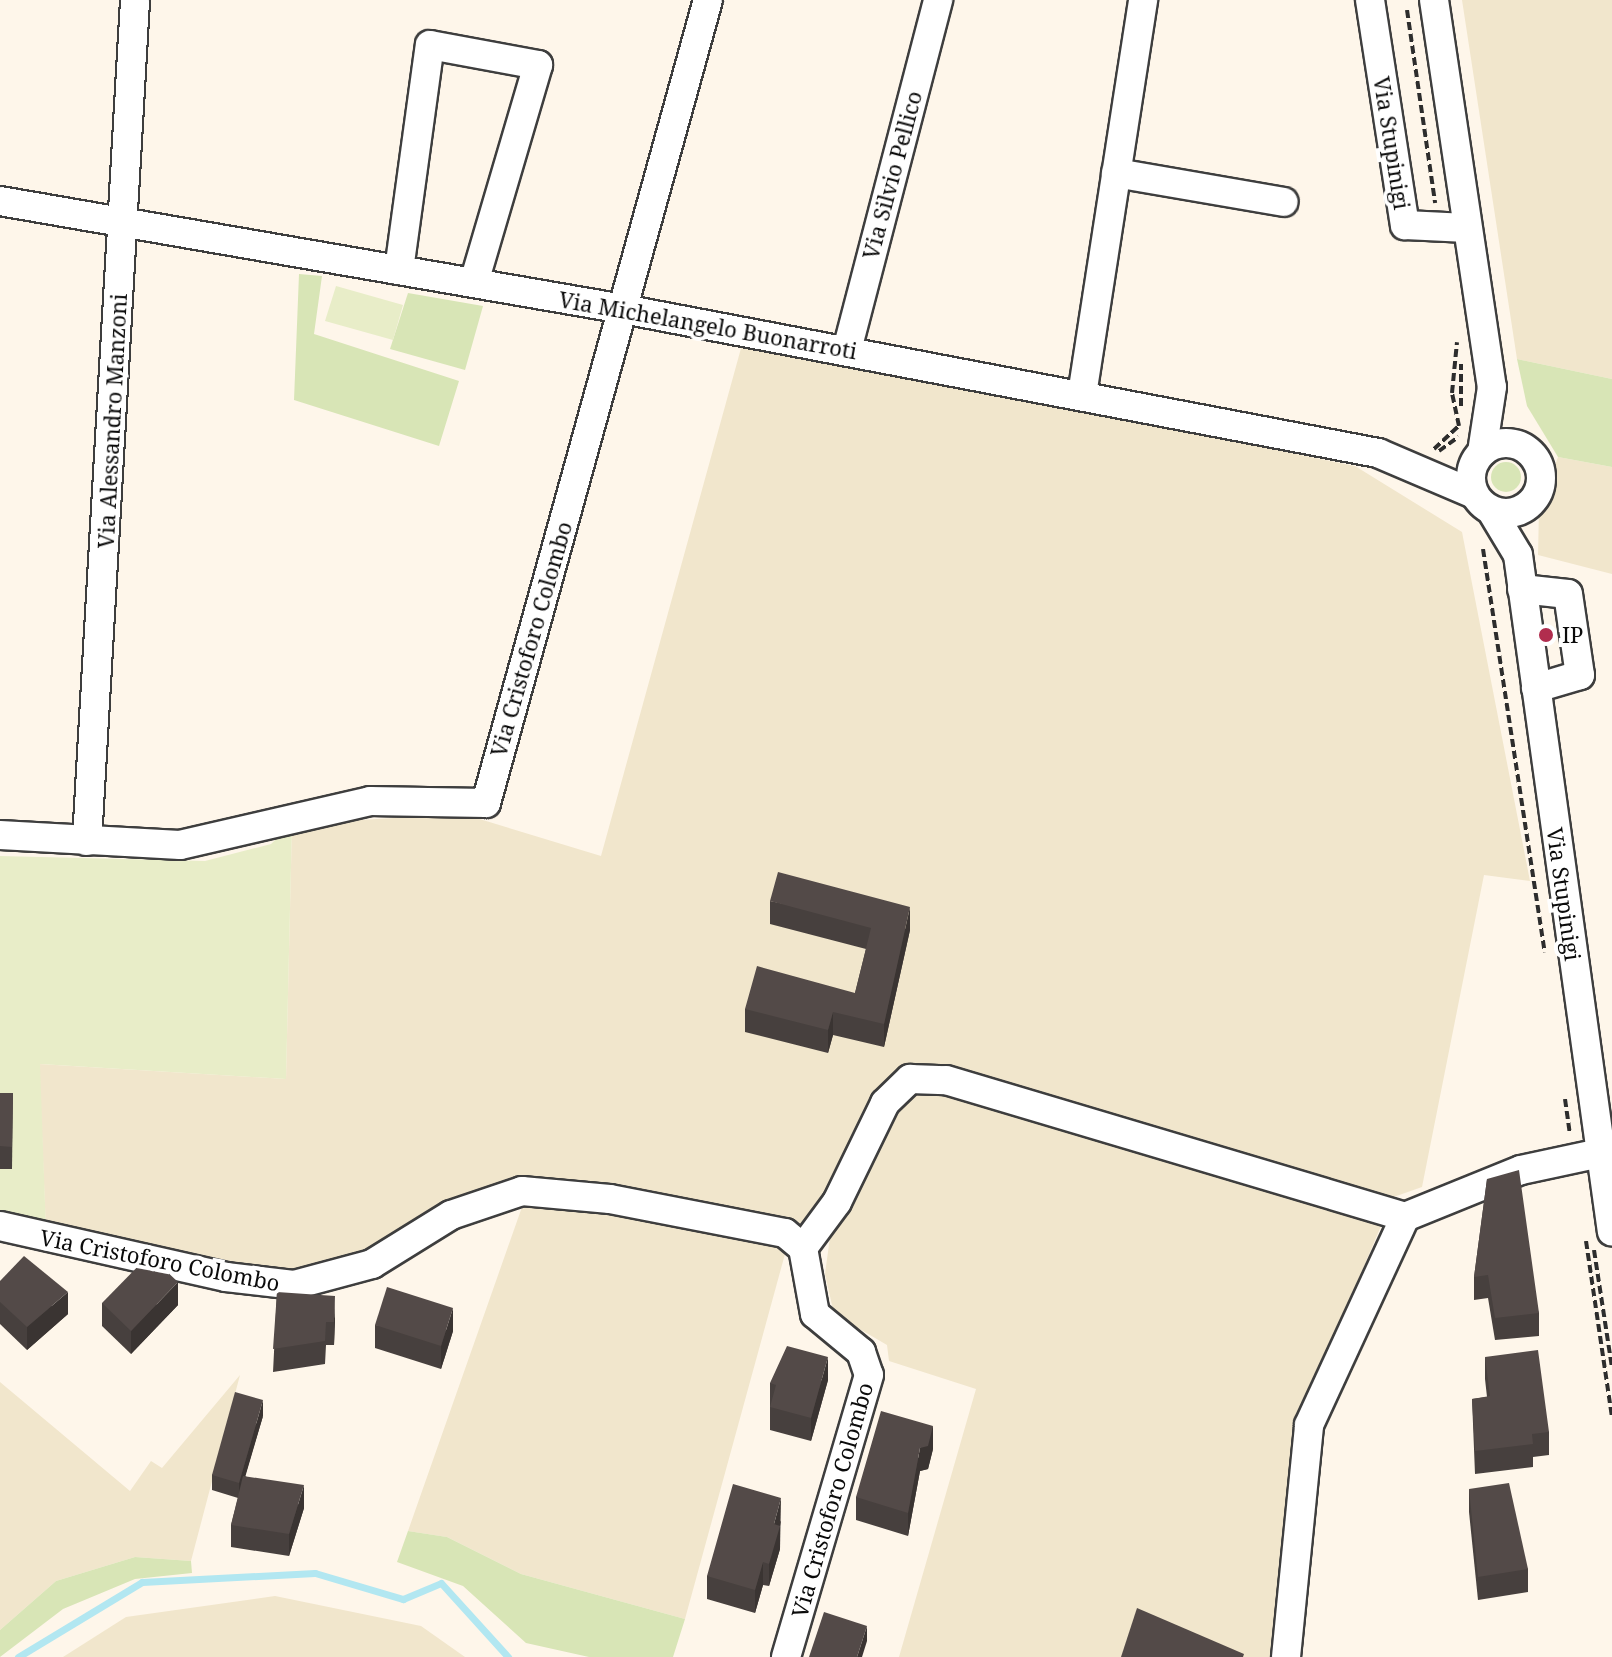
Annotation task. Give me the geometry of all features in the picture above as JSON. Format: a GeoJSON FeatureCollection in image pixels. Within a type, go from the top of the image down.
{"type":"FeatureCollection","features":[{"type":"Feature","properties":{"kind":"street","name":"Via Alessandro Manzoni"},"geometry":{"type":"LineString","coordinates":[[87,841],[135,0]]}},
{"type":"Feature","properties":{"kind":"street","name":"Via Cristoforo Colombo"},"geometry":{"type":"LineString","coordinates":[[0,835],[180,845],[370,801],[486,803],[708,0]]}},
{"type":"Feature","properties":{"kind":"street","name":"Via Silvio Pellico"},"geometry":{"type":"LineString","coordinates":[[847,350],[938,0]]}},
{"type":"Feature","properties":{"kind":"street"},"geometry":{"type":"LineString","coordinates":[[1082,395],[1143,0]]}},
{"type":"Feature","properties":{"kind":"street","name":"Via Stupinigi"},"geometry":{"type":"LineString","coordinates":[[1370,0],[1405,225],[1451,227]]}},
{"type":"Feature","properties":{"kind":"street"},"geometry":{"type":"LineString","coordinates":[[1434,0],[1451,227],[1492,387],[1526,449],[1540,467],[1533,500],[1514,513],[1482,519],[1478,456],[1492,387]]}},
{"type":"Feature","properties":{"kind":"street"},"geometry":{"type":"LineString","coordinates":[[399,270],[430,45],[538,65],[474,283]]}},
{"type":"Feature","properties":{"kind":"street"},"geometry":{"type":"LineString","coordinates":[[1116,173],[1284,202]]}},
{"type":"Feature","properties":{"kind":"street","name":"Via Michelangelo Buonarroti"},"geometry":{"type":"LineString","coordinates":[[0,201],[847,350],[1425,464],[1478,456]]}},
{"type":"Feature","properties":{"kind":"street"},"geometry":{"type":"LineString","coordinates":[[1478,456],[1503,443],[1526,449]]}},
{"type":"Feature","properties":{"kind":"street","name":"Via Michelangelo Buonarroti"},"geometry":{"type":"LineString","coordinates":[[1425,464],[1482,519]]}},
{"type":"Feature","properties":{"kind":"street","name":"Via Stupinigi"},"geometry":{"type":"LineString","coordinates":[[1533,500],[1518,555],[1536,688],[1584,1155],[1596,1231]]}},
{"type":"Feature","properties":{"kind":"street","name":"Via Stupinigi"},"geometry":{"type":"LineString","coordinates":[[1482,519],[1518,555]]}},
{"type":"Feature","properties":{"kind":"street"},"geometry":{"type":"LineString","coordinates":[[1522,589],[1568,594],[1580,675],[1536,688]]}},
{"type":"Feature","properties":{"kind":"street"},"geometry":{"type":"LineString","coordinates":[[803,1248],[837,1202],[885,1103],[910,1079],[946,1080],[1405,1217],[1584,1155]]}},
{"type":"Feature","properties":{"kind":"street","name":"Via Cristoforo Colombo"},"geometry":{"type":"LineString","coordinates":[[0,1226],[226,1277],[294,1285],[372,1264],[463,1209],[522,1191],[729,1221],[785,1233],[803,1248],[815,1314],[861,1352],[869,1375],[786,1657]]}},
{"type":"Feature","properties":{"kind":"street"},"geometry":{"type":"LineString","coordinates":[[1286,1657],[1309,1425],[1405,1217]]}},
{"type":"Feature","properties":{"kind":"path"},"geometry":{"type":"LineString","coordinates":[[1409,0],[1451,227]]}},
{"type":"Feature","properties":{"kind":"path"},"geometry":{"type":"LineString","coordinates":[[1425,464],[1431,450],[1459,426],[1455,326]]}},
{"type":"Feature","properties":{"kind":"path"},"geometry":{"type":"LineString","coordinates":[[1425,464],[1464,424],[1463,333]]}},
{"type":"Feature","properties":{"kind":"path"},"geometry":{"type":"LineString","coordinates":[[1482,519],[1550,955]]}},
{"type":"Feature","properties":{"kind":"path"},"geometry":{"type":"LineString","coordinates":[[1482,519],[1546,961]]}},
{"type":"Feature","properties":{"kind":"path"},"geometry":{"type":"LineString","coordinates":[[1563,1083],[1584,1155]]}},
{"type":"Feature","properties":{"kind":"path"},"geometry":{"type":"LineString","coordinates":[[1570,1094],[1584,1155]]}},
{"type":"Feature","properties":{"kind":"path"},"geometry":{"type":"LineString","coordinates":[[1596,1231],[1612,1367]]}},
{"type":"Feature","properties":{"kind":"path"},"geometry":{"type":"LineString","coordinates":[[1596,1231],[1612,1417]]}},
{"type":"Feature","properties":{"kind":"shaded area"},"geometry":{"type":"Polygon","coordinates":[[[1462,0],[1612,0],[1612,379],[1517,359],[1462,0]]]}},
{"type":"Feature","properties":{"kind":"shaded area"},"geometry":{"type":"Polygon","coordinates":[[[743,341],[1355,466],[1462,532],[1530,881],[1484,875],[1422,1187],[1388,1199],[906,1065],[881,1089],[817,1217],[800,1227],[524,1184],[371,1256],[270,1277],[46,1231],[39,1064],[286,1079],[292,824],[463,814],[601,856],[743,341]]]}},
{"type":"Feature","properties":{"kind":"shaded area"},"geometry":{"type":"Polygon","coordinates":[[[1558,457],[1612,467],[1612,574],[1538,555],[1539,509],[1558,457]]]}},
{"type":"Feature","properties":{"kind":"shaded area"},"geometry":{"type":"Polygon","coordinates":[[[934,1087],[1384,1219],[1295,1428],[1280,1657],[899,1657],[976,1389],[889,1361],[887,1345],[834,1314],[825,1274],[830,1237],[905,1095],[934,1087]]]}},
{"type":"Feature","properties":{"kind":"shaded area"},"geometry":{"type":"Polygon","coordinates":[[[564,1203],[772,1243],[785,1254],[685,1619],[521,1574],[447,1537],[408,1531],[522,1207],[564,1203]]]}},
{"type":"Feature","properties":{"kind":"shaded area"},"geometry":{"type":"Polygon","coordinates":[[[240,1375],[191,1561],[135,1557],[56,1581],[0,1630],[0,1382],[130,1491],[151,1461],[162,1468],[240,1375]]]}},
{"type":"Feature","properties":{"kind":"shaded area"},"geometry":{"type":"Polygon","coordinates":[[[275,1596],[421,1626],[465,1657],[63,1657],[126,1617],[275,1596]]]}},
{"type":"Feature","properties":{"kind":"green space"},"geometry":{"type":"Polygon","coordinates":[[[299,274],[322,276],[314,334],[459,381],[439,446],[294,400],[299,274]]]}},
{"type":"Feature","properties":{"kind":"green space"},"geometry":{"type":"Polygon","coordinates":[[[336,286],[403,305],[393,340],[325,321],[336,286]]]}},
{"type":"Feature","properties":{"kind":"green space"},"geometry":{"type":"Polygon","coordinates":[[[408,293],[483,306],[465,370],[390,349],[408,293]]]}},
{"type":"Feature","properties":{"kind":"green space"},"geometry":{"type":"Polygon","coordinates":[[[1517,359],[1612,379],[1612,467],[1558,457],[1527,406],[1517,359]]]}},
{"type":"Feature","properties":{"kind":"green space"},"geometry":{"type":"Polygon","coordinates":[[[1506,462],[1516,467],[1521,477],[1516,487],[1506,492],[1496,487],[1491,477],[1496,467],[1506,462]]]}},
{"type":"Feature","properties":{"kind":"green space"},"geometry":{"type":"Polygon","coordinates":[[[292,824],[286,1079],[40,1064],[46,1231],[0,1215],[0,856],[205,861],[271,844],[292,824]]]}},
{"type":"Feature","properties":{"kind":"green space"},"geometry":{"type":"Polygon","coordinates":[[[408,1531],[447,1537],[521,1574],[685,1619],[673,1657],[589,1657],[526,1643],[463,1586],[397,1562],[408,1531]]]}},
{"type":"Feature","properties":{"kind":"green space"},"geometry":{"type":"Polygon","coordinates":[[[135,1557],[191,1561],[192,1573],[135,1579],[63,1609],[0,1657],[0,1630],[56,1581],[135,1557]]]}},
{"type":"Feature","properties":{"kind":"building"},"geometry":{"type":"Polygon","coordinates":[[[778,872],[910,907],[884,1024],[833,1012],[828,1030],[745,1009],[757,966],[855,993],[871,928],[770,901],[778,872]]]}},
{"type":"Feature","properties":{"kind":"building"},"geometry":{"type":"Polygon","coordinates":[[[0,1093],[13,1093],[12,1147],[0,1146],[0,1093]]]}},
{"type":"Feature","properties":{"kind":"building"},"geometry":{"type":"Polygon","coordinates":[[[1519,1170],[1539,1313],[1495,1318],[1488,1275],[1474,1277],[1487,1179],[1519,1170]]]}},
{"type":"Feature","properties":{"kind":"building"},"geometry":{"type":"Polygon","coordinates":[[[149,1255],[178,1282],[131,1331],[102,1303],[149,1255]]]}},
{"type":"Feature","properties":{"kind":"building"},"geometry":{"type":"Polygon","coordinates":[[[24,1256],[68,1292],[27,1327],[0,1302],[0,1281],[24,1256]]]}},
{"type":"Feature","properties":{"kind":"building"},"geometry":{"type":"Polygon","coordinates":[[[387,1287],[453,1308],[441,1346],[375,1325],[387,1287]]]}},
{"type":"Feature","properties":{"kind":"building"},"geometry":{"type":"Polygon","coordinates":[[[277,1292],[335,1296],[334,1322],[326,1322],[325,1341],[273,1349],[277,1292]]]}},
{"type":"Feature","properties":{"kind":"building"},"geometry":{"type":"Polygon","coordinates":[[[787,1346],[828,1357],[811,1418],[770,1407],[776,1385],[770,1383],[787,1346]]]}},
{"type":"Feature","properties":{"kind":"building"},"geometry":{"type":"Polygon","coordinates":[[[1538,1350],[1549,1432],[1532,1434],[1533,1444],[1475,1451],[1472,1399],[1490,1396],[1485,1357],[1538,1350]]]}},
{"type":"Feature","properties":{"kind":"building"},"geometry":{"type":"Polygon","coordinates":[[[235,1392],[263,1400],[239,1483],[212,1475],[235,1392]]]}},
{"type":"Feature","properties":{"kind":"building"},"geometry":{"type":"Polygon","coordinates":[[[881,1411],[933,1426],[928,1446],[920,1448],[908,1513],[856,1497],[881,1411]]]}},
{"type":"Feature","properties":{"kind":"building"},"geometry":{"type":"Polygon","coordinates":[[[243,1476],[304,1485],[289,1534],[231,1525],[243,1476]]]}},
{"type":"Feature","properties":{"kind":"building"},"geometry":{"type":"Polygon","coordinates":[[[1509,1483],[1528,1569],[1478,1577],[1469,1489],[1509,1483]]]}},
{"type":"Feature","properties":{"kind":"building"},"geometry":{"type":"Polygon","coordinates":[[[733,1484],[781,1498],[774,1524],[780,1526],[769,1564],[763,1562],[755,1590],[707,1576],[733,1484]]]}},
{"type":"Feature","properties":{"kind":"building"},"geometry":{"type":"Polygon","coordinates":[[[1137,1608],[1244,1654],[1243,1657],[1121,1657],[1137,1608]]]}},
{"type":"Feature","properties":{"kind":"building"},"geometry":{"type":"Polygon","coordinates":[[[824,1612],[867,1626],[857,1657],[809,1657],[824,1612]]]}},
{"type":"Feature","properties":{"kind":"waterway"},"geometry":{"type":"LineString","coordinates":[[18,1657],[142,1582],[315,1573],[403,1599],[441,1583],[508,1657]]}},
{"type":"Feature","properties":{"kind":"place","name":"IP"},"geometry":{"type":"Point","coordinates":[1546,635]}}]}
